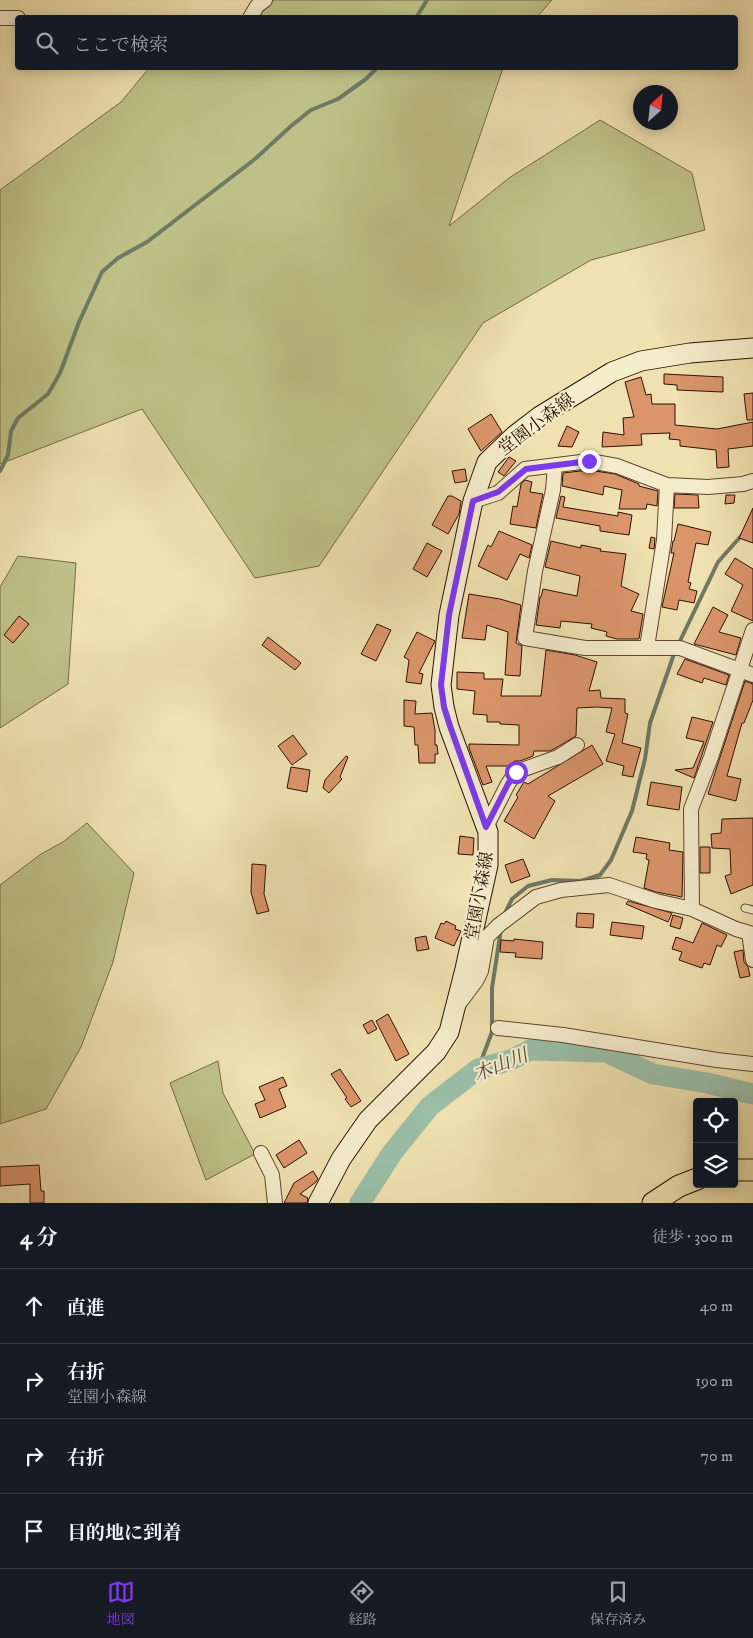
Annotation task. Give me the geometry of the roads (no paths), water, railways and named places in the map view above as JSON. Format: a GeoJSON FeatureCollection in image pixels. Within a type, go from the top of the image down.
{"type":"FeatureCollection","features":[{"type":"Feature","properties":{"kind":"main road","name":"堂園小森線"},"geometry":{"type":"LineString","coordinates":[[318,1203],[341,1159],[368,1120],[436,1052],[449,1032],[456,1007],[488,865],[488,832],[450,726],[444,707],[441,685],[449,615],[473,501],[487,462],[540,416],[612,372],[641,361],[690,353],[753,348]]}},
{"type":"Feature","properties":{"kind":"main road"},"geometry":{"type":"LineString","coordinates":[[738,1170],[753,1170]]}},
{"type":"Feature","properties":{"kind":"main road"},"geometry":{"type":"LineString","coordinates":[[653,1203],[679,1186],[693,1181]]}},
{"type":"Feature","properties":{"kind":"street"},"geometry":{"type":"LineString","coordinates":[[252,15],[257,6],[265,0]]}},
{"type":"Feature","properties":{"kind":"street"},"geometry":{"type":"LineString","coordinates":[[0,18],[15,18]]}},
{"type":"Feature","properties":{"kind":"street"},"geometry":{"type":"LineString","coordinates":[[473,501],[498,492],[526,469],[589,461],[617,466],[667,485],[708,486],[743,484],[753,481]]}},
{"type":"Feature","properties":{"kind":"street"},"geometry":{"type":"LineString","coordinates":[[555,464],[553,490],[535,571],[525,638],[585,648],[680,648],[753,675]]}},
{"type":"Feature","properties":{"kind":"street"},"geometry":{"type":"LineString","coordinates":[[647,647],[664,540],[667,485]]}},
{"type":"Feature","properties":{"kind":"street"},"geometry":{"type":"LineString","coordinates":[[692,909],[691,809],[753,630]]}},
{"type":"Feature","properties":{"kind":"street"},"geometry":{"type":"LineString","coordinates":[[486,827],[516,772],[558,757],[578,745]]}},
{"type":"Feature","properties":{"kind":"street"},"geometry":{"type":"LineString","coordinates":[[456,1007],[482,971],[486,937],[536,897],[561,890],[609,885],[656,901],[692,909],[751,934],[753,960]]}},
{"type":"Feature","properties":{"kind":"street"},"geometry":{"type":"LineString","coordinates":[[498,1028],[563,1035],[753,1064]]}},
{"type":"Feature","properties":{"kind":"street"},"geometry":{"type":"LineString","coordinates":[[261,1153],[272,1176],[275,1203]]}},
{"type":"Feature","properties":{"kind":"lane"},"geometry":{"type":"LineString","coordinates":[[744,908],[753,910]]}},
{"type":"Feature","properties":{"kind":"waterway"},"geometry":{"type":"LineString","coordinates":[[418,15],[427,0]]}},
{"type":"Feature","properties":{"kind":"waterway"},"geometry":{"type":"LineString","coordinates":[[0,471],[8,455],[11,431],[18,418],[48,394],[60,373],[79,322],[102,272],[118,258],[147,242],[255,159],[311,110],[338,99],[366,79],[375,70]]}},
{"type":"Feature","properties":{"kind":"waterway"},"geometry":{"type":"LineString","coordinates":[[678,645],[718,562],[742,535]]}},
{"type":"Feature","properties":{"kind":"waterway"},"geometry":{"type":"LineString","coordinates":[[504,915],[512,899],[528,886],[552,880],[581,881],[600,875],[611,860],[632,811],[645,759],[650,723],[675,651]]}},
{"type":"Feature","properties":{"kind":"waterway"},"geometry":{"type":"LineString","coordinates":[[478,1069],[492,1032],[492,988],[501,929]]}},
{"type":"Feature","properties":{"kind":"waterway","name":"木山川"},"geometry":{"type":"LineString","coordinates":[[360,1203],[392,1153],[430,1106],[478,1069],[511,1060],[530,1050],[606,1052],[653,1074],[707,1083],[753,1094]]}}]}
